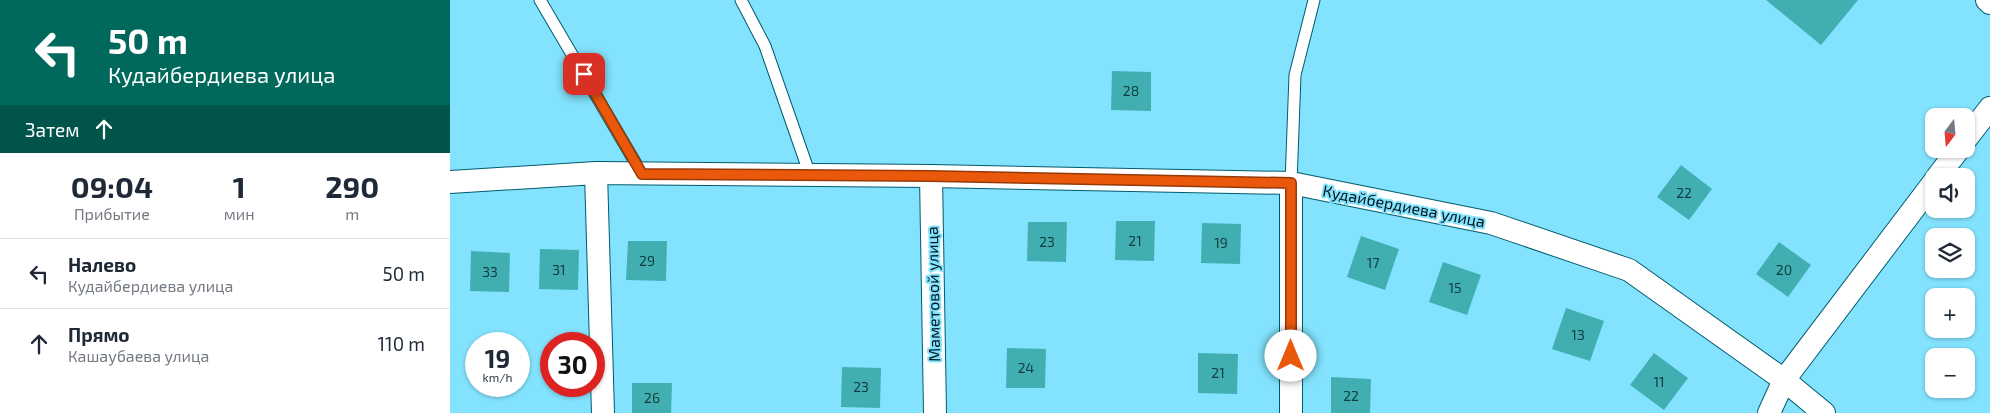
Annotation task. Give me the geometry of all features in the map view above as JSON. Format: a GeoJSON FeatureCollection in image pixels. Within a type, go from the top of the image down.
{"type":"FeatureCollection","features":[{"type":"Feature","properties":{"kind":"street"},"geometry":{"type":"LineString","coordinates":[[1987,0],[1990,3]]}},
{"type":"Feature","properties":{"kind":"street"},"geometry":{"type":"LineString","coordinates":[[1975,127],[1990,108]]}},
{"type":"Feature","properties":{"kind":"street"},"geometry":{"type":"LineString","coordinates":[[1944,168],[1952,158]]}},
{"type":"Feature","properties":{"kind":"street","name":"Кудайбердиева улица"},"geometry":{"type":"LineString","coordinates":[[450,182],[596,173],[930,176],[1291,183],[1491,223],[1629,270],[1784,380],[1824,413]]}},
{"type":"Feature","properties":{"kind":"street"},"geometry":{"type":"LineString","coordinates":[[596,173],[603,413]]}},
{"type":"Feature","properties":{"kind":"street","name":"Маметовой улица"},"geometry":{"type":"LineString","coordinates":[[930,176],[935,413]]}},
{"type":"Feature","properties":{"kind":"street"},"geometry":{"type":"LineString","coordinates":[[1291,183],[1291,413]]}},
{"type":"Feature","properties":{"kind":"street"},"geometry":{"type":"LineString","coordinates":[[1769,413],[1784,380],[1925,194]]}},
{"type":"Feature","properties":{"kind":"lane"},"geometry":{"type":"LineString","coordinates":[[540,0],[642,174]]}},
{"type":"Feature","properties":{"kind":"lane"},"geometry":{"type":"LineString","coordinates":[[741,0],[765,46],[810,175]]}},
{"type":"Feature","properties":{"kind":"lane"},"geometry":{"type":"LineString","coordinates":[[1291,183],[1294,75],[1314,0]]}},
{"type":"Feature","properties":{"kind":"building"},"geometry":{"type":"Polygon","coordinates":[[[1766,0],[1858,0],[1821,45],[1766,0]]]}},
{"type":"Feature","properties":{"kind":"building"},"geometry":{"type":"Polygon","coordinates":[[[1112,71],[1151,72],[1151,111],[1111,110],[1112,71]]]}},
{"type":"Feature","properties":{"kind":"building"},"geometry":{"type":"Polygon","coordinates":[[[1681,165],[1712,189],[1689,220],[1657,197],[1681,165]]]}},
{"type":"Feature","properties":{"kind":"building"},"geometry":{"type":"Polygon","coordinates":[[[1116,221],[1155,221],[1154,261],[1115,260],[1116,221]]]}},
{"type":"Feature","properties":{"kind":"building"},"geometry":{"type":"Polygon","coordinates":[[[1028,222],[1067,222],[1066,262],[1027,261],[1028,222]]]}},
{"type":"Feature","properties":{"kind":"building"},"geometry":{"type":"Polygon","coordinates":[[[1202,223],[1241,224],[1240,264],[1201,263],[1202,223]]]}},
{"type":"Feature","properties":{"kind":"building"},"geometry":{"type":"Polygon","coordinates":[[[1361,236],[1399,249],[1385,290],[1347,277],[1361,236]]]}},
{"type":"Feature","properties":{"kind":"building"},"geometry":{"type":"Polygon","coordinates":[[[628,241],[667,241],[666,281],[626,280],[628,241]]]}},
{"type":"Feature","properties":{"kind":"building"},"geometry":{"type":"Polygon","coordinates":[[[1779,242],[1811,265],[1788,297],[1756,274],[1779,242]]]}},
{"type":"Feature","properties":{"kind":"building"},"geometry":{"type":"Polygon","coordinates":[[[540,249],[579,250],[578,290],[539,289],[540,249]]]}},
{"type":"Feature","properties":{"kind":"building"},"geometry":{"type":"Polygon","coordinates":[[[471,251],[510,253],[509,292],[470,291],[471,251]]]}},
{"type":"Feature","properties":{"kind":"building"},"geometry":{"type":"Polygon","coordinates":[[[1443,262],[1481,275],[1467,315],[1429,302],[1443,262]]]}},
{"type":"Feature","properties":{"kind":"building"},"geometry":{"type":"Polygon","coordinates":[[[1566,308],[1604,321],[1590,361],[1552,349],[1566,308]]]}},
{"type":"Feature","properties":{"kind":"building"},"geometry":{"type":"Polygon","coordinates":[[[1007,348],[1046,349],[1045,388],[1006,388],[1007,348]]]}},
{"type":"Feature","properties":{"kind":"building"},"geometry":{"type":"Polygon","coordinates":[[[1198,353],[1238,354],[1237,394],[1198,393],[1198,353]]]}},
{"type":"Feature","properties":{"kind":"building"},"geometry":{"type":"Polygon","coordinates":[[[1654,353],[1688,378],[1664,410],[1630,385],[1654,353]]]}},
{"type":"Feature","properties":{"kind":"building"},"geometry":{"type":"Polygon","coordinates":[[[842,367],[881,368],[880,408],[841,407],[842,367]]]}},
{"type":"Feature","properties":{"kind":"building"},"geometry":{"type":"Polygon","coordinates":[[[1331,377],[1371,379],[1370,413],[1331,413],[1331,377]]]}},
{"type":"Feature","properties":{"kind":"building"},"geometry":{"type":"Polygon","coordinates":[[[632,383],[672,383],[671,413],[632,413],[632,383]]]}},
{"type":"Feature","properties":{"kind":"route"},"geometry":{"type":"LineString","coordinates":[[584,74],[642,174],[930,176],[1291,183],[1291,356]]}}]}
